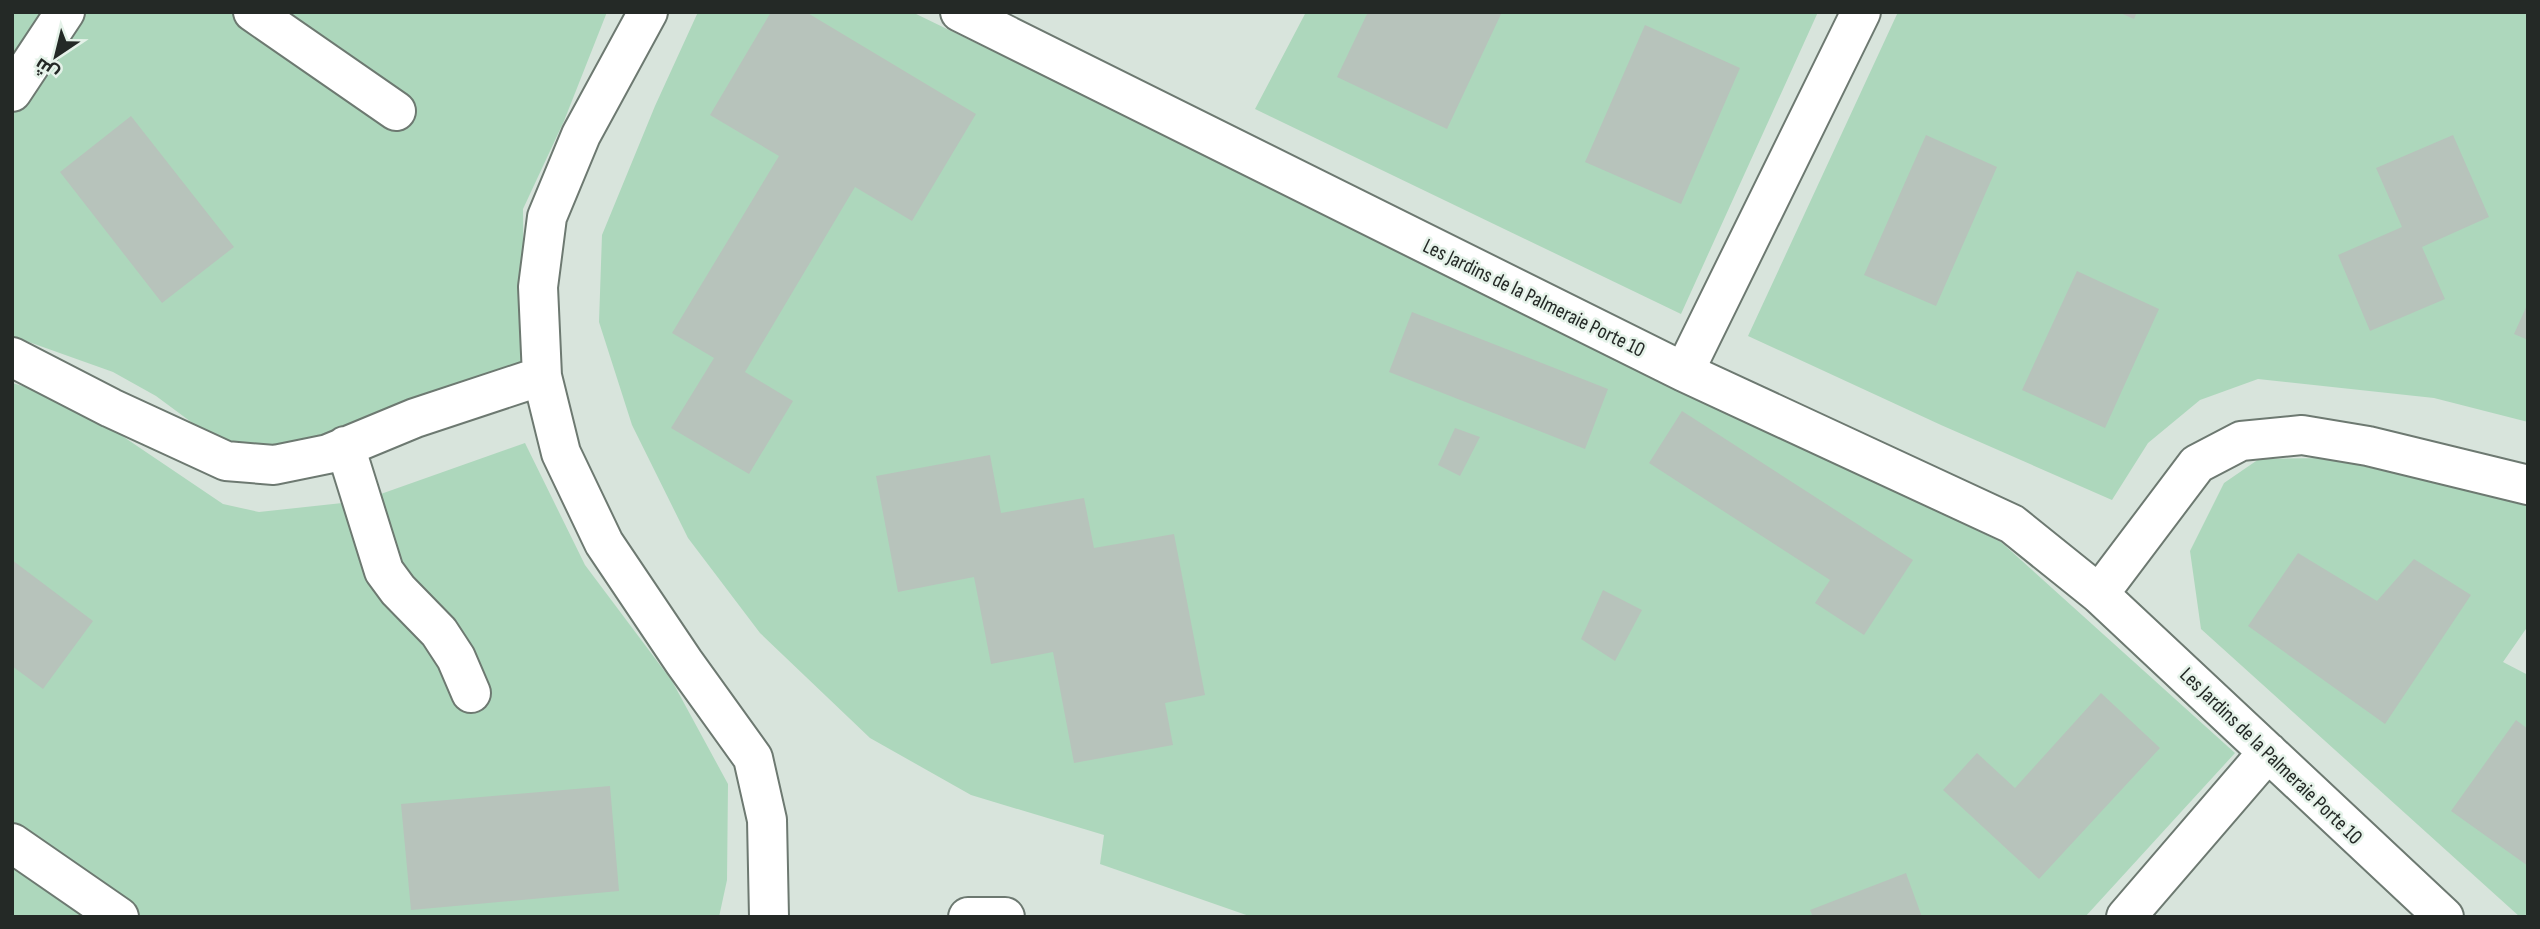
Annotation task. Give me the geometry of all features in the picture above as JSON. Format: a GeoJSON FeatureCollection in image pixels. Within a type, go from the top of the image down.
{"type":"FeatureCollection","features":[{"type":"Feature","properties":{"kind":"street"},"geometry":{"type":"LineString","coordinates":[[12,92],[65,12]]}},
{"type":"Feature","properties":{"kind":"street"},"geometry":{"type":"LineString","coordinates":[[253,12],[396,111]]}},
{"type":"Feature","properties":{"kind":"street"},"geometry":{"type":"LineString","coordinates":[[648,12],[581,135],[547,217],[538,288],[542,376],[561,453],[604,544],[753,758],[768,820],[769,917]]}},
{"type":"Feature","properties":{"kind":"street","name":"Les Jardins de la Palmeraie Porte 10"},"geometry":{"type":"LineString","coordinates":[[960,12],[1684,372],[2012,524],[2099,594],[2444,917]]}},
{"type":"Feature","properties":{"kind":"street"},"geometry":{"type":"LineString","coordinates":[[1684,372],[1861,12]]}},
{"type":"Feature","properties":{"kind":"street"},"geometry":{"type":"LineString","coordinates":[[12,357],[111,408],[226,461],[274,465],[328,454],[415,418],[542,376]]}},
{"type":"Feature","properties":{"kind":"street"},"geometry":{"type":"LineString","coordinates":[[2099,594],[2197,464],[2241,441],[2302,435],[2368,446],[2528,485]]}},
{"type":"Feature","properties":{"kind":"street"},"geometry":{"type":"LineString","coordinates":[[345,446],[384,571],[398,590],[439,632],[456,658],[471,693]]}},
{"type":"Feature","properties":{"kind":"street"},"geometry":{"type":"LineString","coordinates":[[2126,917],[2268,752]]}},
{"type":"Feature","properties":{"kind":"street"},"geometry":{"type":"LineString","coordinates":[[12,843],[119,917]]}},
{"type":"Feature","properties":{"kind":"street"},"geometry":{"type":"LineString","coordinates":[[968,917],[1005,917]]}},
{"type":"Feature","properties":{"kind":"green space"},"geometry":{"type":"Polygon","coordinates":[[[12,12],[607,12],[564,121],[523,209],[524,307],[531,370],[324,445],[229,450],[156,396],[113,372],[12,336],[12,12]]]}},
{"type":"Feature","properties":{"kind":"green space"},"geometry":{"type":"Polygon","coordinates":[[[698,12],[912,12],[2001,542],[2235,753],[2085,917],[1252,917],[1100,864],[1104,835],[971,795],[870,738],[760,633],[688,538],[632,425],[599,322],[602,235],[655,106],[698,12]]]}},
{"type":"Feature","properties":{"kind":"green space"},"geometry":{"type":"Polygon","coordinates":[[[1306,12],[1818,12],[1681,314],[1255,109],[1306,12]]]}},
{"type":"Feature","properties":{"kind":"green space"},"geometry":{"type":"Polygon","coordinates":[[[1898,12],[2522,12],[2528,15],[2528,422],[2434,398],[2258,379],[2200,400],[2148,443],[2112,500],[1748,336],[1898,12]]]}},
{"type":"Feature","properties":{"kind":"green space"},"geometry":{"type":"Polygon","coordinates":[[[12,383],[33,389],[106,425],[223,504],[259,512],[361,501],[525,443],[585,565],[672,681],[728,784],[727,880],[719,917],[12,917],[12,383]]]}},
{"type":"Feature","properties":{"kind":"green space"},"geometry":{"type":"Polygon","coordinates":[[[2329,458],[2528,505],[2528,626],[2503,662],[2528,675],[2528,917],[2520,917],[2201,629],[2190,551],[2224,483],[2259,459],[2329,458]]]}},
{"type":"Feature","properties":{"kind":"building"},"geometry":{"type":"Polygon","coordinates":[[[771,12],[806,12],[976,114],[912,221],[855,187],[745,372],[793,401],[749,474],[671,428],[714,358],[672,333],[779,156],[710,115],[771,12]]]}},
{"type":"Feature","properties":{"kind":"building"},"geometry":{"type":"Polygon","coordinates":[[[1368,12],[1502,12],[1447,129],[1337,77],[1368,12]]]}},
{"type":"Feature","properties":{"kind":"building"},"geometry":{"type":"Polygon","coordinates":[[[2118,12],[2137,12],[2134,19],[2118,12]]]}},
{"type":"Feature","properties":{"kind":"building"},"geometry":{"type":"Polygon","coordinates":[[[1645,25],[1740,68],[1681,204],[1585,162],[1645,25]]]}},
{"type":"Feature","properties":{"kind":"building"},"geometry":{"type":"Polygon","coordinates":[[[131,116],[234,247],[162,303],[60,172],[131,116]]]}},
{"type":"Feature","properties":{"kind":"building"},"geometry":{"type":"Polygon","coordinates":[[[1926,135],[1997,167],[1936,306],[1864,275],[1926,135]]]}},
{"type":"Feature","properties":{"kind":"building"},"geometry":{"type":"Polygon","coordinates":[[[2453,135],[2489,217],[2422,247],[2445,299],[2370,331],[2338,255],[2402,227],[2376,168],[2453,135]]]}},
{"type":"Feature","properties":{"kind":"building"},"geometry":{"type":"Polygon","coordinates":[[[2077,271],[2159,309],[2105,428],[2022,390],[2077,271]]]}},
{"type":"Feature","properties":{"kind":"building"},"geometry":{"type":"Polygon","coordinates":[[[2528,303],[2528,340],[2514,334],[2528,303]]]}},
{"type":"Feature","properties":{"kind":"building"},"geometry":{"type":"Polygon","coordinates":[[[1412,312],[1608,389],[1585,449],[1389,372],[1412,312]]]}},
{"type":"Feature","properties":{"kind":"building"},"geometry":{"type":"Polygon","coordinates":[[[1682,411],[1913,560],[1864,635],[1815,603],[1830,580],[1649,463],[1682,411]]]}},
{"type":"Feature","properties":{"kind":"building"},"geometry":{"type":"Polygon","coordinates":[[[1455,428],[1480,437],[1460,476],[1438,465],[1455,428]]]}},
{"type":"Feature","properties":{"kind":"building"},"geometry":{"type":"Polygon","coordinates":[[[990,455],[1001,513],[1084,498],[1094,548],[1174,534],[1205,695],[1165,703],[1173,745],[1074,763],[1053,652],[991,664],[974,577],[898,592],[876,476],[990,455]]]}},
{"type":"Feature","properties":{"kind":"building"},"geometry":{"type":"Polygon","coordinates":[[[2298,553],[2377,601],[2414,559],[2471,595],[2385,724],[2248,626],[2298,553]]]}},
{"type":"Feature","properties":{"kind":"building"},"geometry":{"type":"Polygon","coordinates":[[[12,560],[93,621],[43,689],[12,666],[12,560]]]}},
{"type":"Feature","properties":{"kind":"building"},"geometry":{"type":"Polygon","coordinates":[[[1603,590],[1642,610],[1615,661],[1581,639],[1603,590]]]}},
{"type":"Feature","properties":{"kind":"building"},"geometry":{"type":"Polygon","coordinates":[[[2101,693],[2160,748],[2039,879],[1943,790],[1977,753],[2015,788],[2101,693]]]}},
{"type":"Feature","properties":{"kind":"building"},"geometry":{"type":"Polygon","coordinates":[[[2516,720],[2528,729],[2528,866],[2451,811],[2516,720]]]}},
{"type":"Feature","properties":{"kind":"building"},"geometry":{"type":"Polygon","coordinates":[[[610,786],[619,891],[411,910],[401,804],[610,786]]]}},
{"type":"Feature","properties":{"kind":"building"},"geometry":{"type":"Polygon","coordinates":[[[1906,873],[1922,917],[1813,917],[1810,910],[1906,873]]]}}]}
